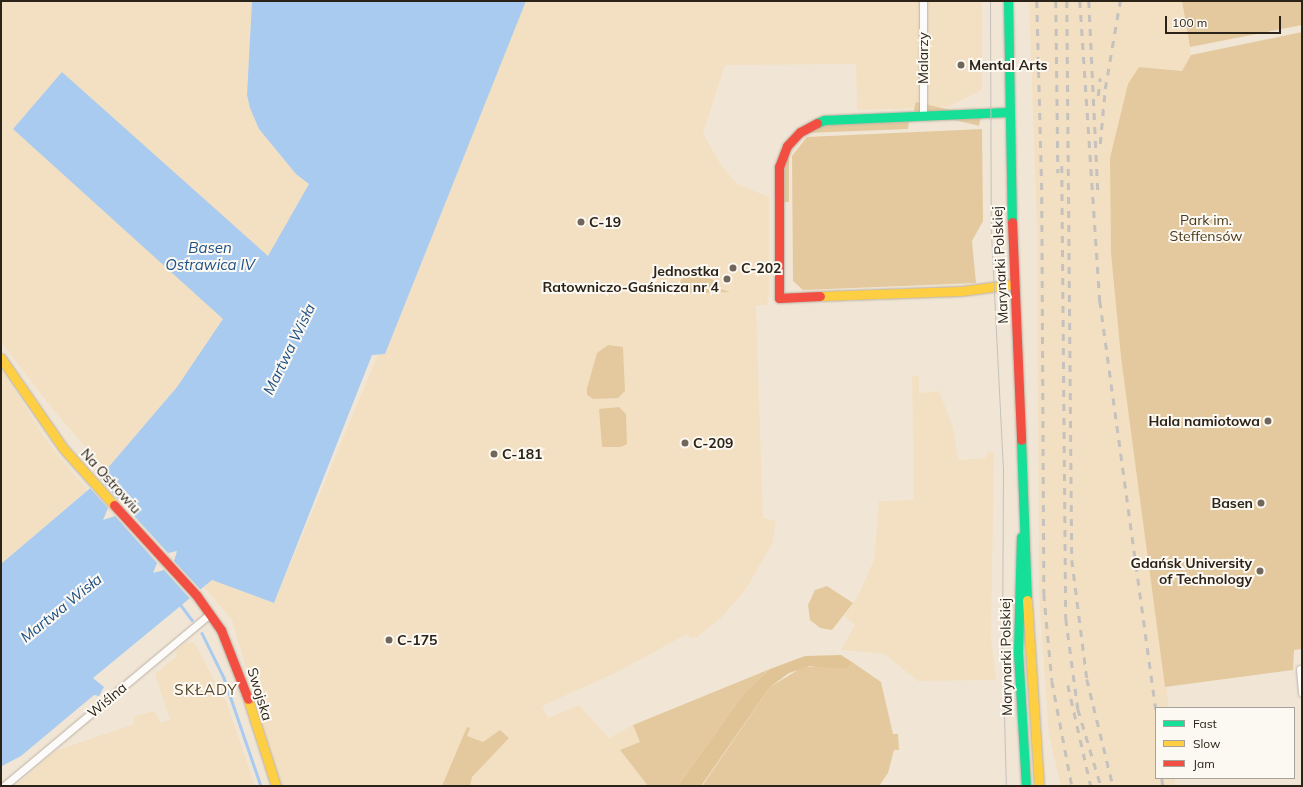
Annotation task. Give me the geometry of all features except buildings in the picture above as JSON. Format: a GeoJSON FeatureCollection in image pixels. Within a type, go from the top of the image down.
{"type":"FeatureCollection","features":[{"type":"Feature","properties":{"kind":"street","name":"Malarzy"},"geometry":{"type":"LineString","coordinates":[[923,1],[923,116]]}},
{"type":"Feature","properties":{"kind":"street","name":"Marynarki Polskiej"},"geometry":{"type":"LineString","coordinates":[[1008,1],[1008,112],[1016,284],[1024,528],[1030,670],[1039,786]]}},
{"type":"Feature","properties":{"kind":"street"},"geometry":{"type":"LineString","coordinates":[[1008,112],[824,120],[806,128],[790,141],[781,159],[778,175],[779,298],[961,291],[1016,284]]}},
{"type":"Feature","properties":{"kind":"street","name":"Na Ostrowiu"},"geometry":{"type":"LineString","coordinates":[[1,358],[63,448],[197,596],[210,614]]}},
{"type":"Feature","properties":{"kind":"street","name":"Marynarki Polskiej"},"geometry":{"type":"LineString","coordinates":[[1024,528],[1019,551],[1018,670],[1026,786]]}},
{"type":"Feature","properties":{"kind":"street","name":"Wiślna"},"geometry":{"type":"LineString","coordinates":[[4,786],[210,614]]}},
{"type":"Feature","properties":{"kind":"street","name":"Swojska"},"geometry":{"type":"LineString","coordinates":[[210,614],[234,656],[276,786]]}},
{"type":"Feature","properties":{"kind":"street"},"geometry":{"type":"LineString","coordinates":[[1300,669],[1302,693]]}},
{"type":"Feature","properties":{"kind":"street"},"geometry":{"type":"LineString","coordinates":[[1018,670],[1030,670]]}},
{"type":"Feature","properties":{"kind":"shaded area"},"geometry":{"type":"Polygon","coordinates":[[[1,1],[252,1],[247,95],[259,129],[296,174],[309,184],[273,251],[177,387],[107,469],[108,473],[55,412],[1,342],[1,1]]]}},
{"type":"Feature","properties":{"kind":"shaded area"},"geometry":{"type":"Polygon","coordinates":[[[526,1],[982,1],[982,90],[948,107],[857,110],[856,64],[725,65],[703,133],[721,165],[737,184],[769,197],[769,293],[767,305],[756,305],[763,518],[776,521],[772,544],[746,589],[721,618],[697,637],[691,639],[687,634],[615,673],[542,706],[548,718],[579,705],[609,738],[633,725],[640,742],[620,750],[648,786],[281,786],[232,620],[204,587],[212,580],[274,603],[526,1]]]}},
{"type":"Feature","properties":{"kind":"shaded area"},"geometry":{"type":"Polygon","coordinates":[[[1029,1],[1182,1],[1191,55],[1182,71],[1139,67],[1111,253],[1169,707],[1155,707],[1155,779],[1175,779],[1175,786],[1061,786],[1049,735],[1039,596],[1037,226],[1029,1]]]}},
{"type":"Feature","properties":{"kind":"shaded area"},"geometry":{"type":"Polygon","coordinates":[[[1,369],[49,444],[87,490],[1,564],[1,369]]]}},
{"type":"Feature","properties":{"kind":"shaded area"},"geometry":{"type":"Polygon","coordinates":[[[912,376],[919,376],[919,393],[939,391],[953,427],[958,460],[985,458],[988,452],[994,452],[991,637],[996,680],[918,681],[884,654],[841,650],[855,625],[844,616],[858,596],[874,560],[879,501],[914,500],[912,376]]]}},
{"type":"Feature","properties":{"kind":"shaded area"},"geometry":{"type":"Polygon","coordinates":[[[194,642],[226,701],[255,786],[15,786],[55,751],[134,724],[134,716],[154,711],[161,723],[170,720],[155,674],[177,656],[175,652],[185,643],[194,642]]]}},
{"type":"Feature","properties":{"kind":"shaded area"},"geometry":{"type":"Polygon","coordinates":[[[841,655],[852,662],[847,669],[810,666],[789,673],[770,687],[701,786],[678,786],[743,694],[770,669],[805,656],[841,655]]]}},
{"type":"Feature","properties":{"kind":"green space"},"geometry":{"type":"Polygon","coordinates":[[[1182,1],[1302,1],[1302,25],[1190,47],[1182,1]]]}},
{"type":"Feature","properties":{"kind":"green space","name":"Park im. Steffensów"},"geometry":{"type":"Polygon","coordinates":[[[1302,32],[1302,649],[1294,650],[1293,670],[1165,687],[1121,357],[1111,253],[1110,158],[1128,84],[1139,67],[1182,71],[1191,55],[1302,32]]]}},
{"type":"Feature","properties":{"kind":"green space"},"geometry":{"type":"Polygon","coordinates":[[[916,102],[981,117],[979,126],[914,111],[916,102]]]}},
{"type":"Feature","properties":{"kind":"green space"},"geometry":{"type":"Polygon","coordinates":[[[909,120],[908,129],[806,133],[825,125],[909,120]]]}},
{"type":"Feature","properties":{"kind":"green space"},"geometry":{"type":"Polygon","coordinates":[[[982,129],[983,221],[972,241],[976,283],[803,290],[793,281],[792,156],[807,137],[982,129]]]}},
{"type":"Feature","properties":{"kind":"green space"},"geometry":{"type":"Polygon","coordinates":[[[789,153],[789,202],[782,202],[784,165],[789,153]]]}},
{"type":"Feature","properties":{"kind":"green space"},"geometry":{"type":"Polygon","coordinates":[[[689,272],[720,282],[717,288],[730,292],[674,294],[683,276],[689,272]]]}},
{"type":"Feature","properties":{"kind":"green space"},"geometry":{"type":"Polygon","coordinates":[[[608,345],[623,347],[625,391],[618,398],[593,399],[587,395],[587,388],[597,353],[608,345]]]}},
{"type":"Feature","properties":{"kind":"green space"},"geometry":{"type":"Polygon","coordinates":[[[619,407],[626,414],[627,444],[621,447],[602,447],[599,409],[619,407]]]}},
{"type":"Feature","properties":{"kind":"green space"},"geometry":{"type":"Polygon","coordinates":[[[827,586],[853,603],[832,630],[820,628],[810,620],[808,605],[815,590],[827,586]]]}},
{"type":"Feature","properties":{"kind":"green space"},"geometry":{"type":"Polygon","coordinates":[[[852,662],[881,682],[893,734],[898,734],[899,750],[894,750],[888,773],[879,786],[702,786],[770,687],[801,668],[824,665],[847,669],[852,662]]]}},
{"type":"Feature","properties":{"kind":"green space"},"geometry":{"type":"Polygon","coordinates":[[[770,669],[743,694],[678,786],[648,786],[620,750],[640,742],[633,725],[770,669]]]}},
{"type":"Feature","properties":{"kind":"green space"},"geometry":{"type":"Polygon","coordinates":[[[467,727],[470,728],[467,736],[483,742],[500,730],[509,738],[472,777],[470,786],[442,786],[467,727]]]}},
{"type":"Feature","properties":{"kind":"water"},"geometry":{"type":"Polygon","coordinates":[[[252,1],[526,1],[385,354],[372,355],[274,603],[212,580],[93,678],[104,687],[99,696],[94,695],[21,756],[2,766],[1,564],[108,473],[107,469],[177,387],[223,319],[13,129],[62,72],[268,256],[309,184],[296,174],[259,129],[250,108],[247,95],[252,1]]]}},
{"type":"Feature","properties":{"kind":"pier"},"geometry":{"type":"Polygon","coordinates":[[[100,479],[118,499],[128,497],[125,506],[168,553],[177,551],[174,561],[202,591],[192,601],[164,570],[153,573],[157,563],[115,516],[103,520],[108,508],[90,488],[100,479]]]}},
{"type":"Feature","properties":{"kind":"waterway"},"geometry":{"type":"LineString","coordinates":[[180,604],[192,620]]}},
{"type":"Feature","properties":{"kind":"waterway"},"geometry":{"type":"LineString","coordinates":[[202,633],[224,678],[261,786]]}},
{"type":"Feature","properties":{"kind":"tram line"},"geometry":{"type":"LineString","coordinates":[[990,1],[991,233],[1003,467],[1002,638],[1006,786]]}},
{"type":"Feature","properties":{"kind":"railway"},"geometry":{"type":"LineString","coordinates":[[1037,1],[1042,197],[1044,594],[1052,681],[1072,786]]}},
{"type":"Feature","properties":{"kind":"railway"},"geometry":{"type":"LineString","coordinates":[[1056,1],[1058,173]]}},
{"type":"Feature","properties":{"kind":"railway"},"geometry":{"type":"LineString","coordinates":[[1067,1],[1072,560],[1087,679],[1113,786]]}},
{"type":"Feature","properties":{"kind":"railway"},"geometry":{"type":"LineString","coordinates":[[1080,1],[1100,301],[1156,707]]}},
{"type":"Feature","properties":{"kind":"railway"},"geometry":{"type":"LineString","coordinates":[[1089,1],[1098,195]]}},
{"type":"Feature","properties":{"kind":"railway"},"geometry":{"type":"LineString","coordinates":[[1100,144],[1105,89],[1120,1]]}},
{"type":"Feature","properties":{"kind":"railway"},"geometry":{"type":"LineString","coordinates":[[1098,96],[1100,78]]}},
{"type":"Feature","properties":{"kind":"railway"},"geometry":{"type":"LineString","coordinates":[[1062,166],[1066,619],[1078,709],[1101,786]]}},
{"type":"Feature","properties":{"kind":"railway"},"geometry":{"type":"LineString","coordinates":[[1068,685],[1091,786]]}},
{"type":"Feature","properties":{"kind":"railway"},"geometry":{"type":"LineString","coordinates":[[1162,779],[1163,786]]}},
{"type":"Feature","properties":{"kind":"traffic: fast"},"geometry":{"type":"LineString","coordinates":[[1008,1],[1012,222]]}},
{"type":"Feature","properties":{"kind":"traffic: fast"},"geometry":{"type":"LineString","coordinates":[[817,123],[824,120],[1008,112]]}},
{"type":"Feature","properties":{"kind":"traffic: fast"},"geometry":{"type":"LineString","coordinates":[[1021,440],[1027,600]]}},
{"type":"Feature","properties":{"kind":"traffic: fast"},"geometry":{"type":"LineString","coordinates":[[1021,537],[1018,652],[1026,786]]}},
{"type":"Feature","properties":{"kind":"traffic: slow"},"geometry":{"type":"LineString","coordinates":[[820,296],[961,291],[1015,284]]}},
{"type":"Feature","properties":{"kind":"traffic: slow"},"geometry":{"type":"LineString","coordinates":[[1,358],[63,448],[114,505]]}},
{"type":"Feature","properties":{"kind":"traffic: slow"},"geometry":{"type":"LineString","coordinates":[[1027,600],[1039,786]]}},
{"type":"Feature","properties":{"kind":"traffic: slow"},"geometry":{"type":"LineString","coordinates":[[248,699],[276,786]]}},
{"type":"Feature","properties":{"kind":"traffic: jam"},"geometry":{"type":"LineString","coordinates":[[817,123],[800,132],[787,146],[779,167],[779,298],[820,296]]}},
{"type":"Feature","properties":{"kind":"traffic: jam"},"geometry":{"type":"LineString","coordinates":[[1012,222],[1021,440]]}},
{"type":"Feature","properties":{"kind":"traffic: jam"},"geometry":{"type":"LineString","coordinates":[[114,505],[197,596],[221,630],[248,699]]}},
{"type":"Feature","properties":{"kind":"place","name":"Mental Arts"},"geometry":{"type":"Point","coordinates":[961,65]}},
{"type":"Feature","properties":{"kind":"place","name":"C-19"},"geometry":{"type":"Point","coordinates":[581,222]}},
{"type":"Feature","properties":{"kind":"place","name":"C-202"},"geometry":{"type":"Point","coordinates":[733,268]}},
{"type":"Feature","properties":{"kind":"place","name":"Jednostka Ratowniczo-Gaśnicza nr 4"},"geometry":{"type":"Point","coordinates":[727,279]}},
{"type":"Feature","properties":{"kind":"place","name":"Hala namiotowa"},"geometry":{"type":"Point","coordinates":[1268,421]}},
{"type":"Feature","properties":{"kind":"place","name":"C-209"},"geometry":{"type":"Point","coordinates":[685,443]}},
{"type":"Feature","properties":{"kind":"place","name":"C-181"},"geometry":{"type":"Point","coordinates":[494,454]}},
{"type":"Feature","properties":{"kind":"place","name":"Basen"},"geometry":{"type":"Point","coordinates":[1261,503]}},
{"type":"Feature","properties":{"kind":"place","name":"Gdańsk University of Technology"},"geometry":{"type":"Point","coordinates":[1260,571]}},
{"type":"Feature","properties":{"kind":"place","name":"C-175"},"geometry":{"type":"Point","coordinates":[389,640]}},
{"type":"Feature","properties":{"kind":"district","name":"SKŁADY"},"geometry":{"type":"Point","coordinates":[206,690]}},
{"type":"Feature","properties":{"kind":"water label","name":"Basen Ostrawica IV"},"geometry":{"type":"Point","coordinates":[210,256]}},
{"type":"Feature","properties":{"kind":"water label","name":"Martwa Wisła"},"geometry":{"type":"Point","coordinates":[289,349]}},
{"type":"Feature","properties":{"kind":"water label","name":"Martwa Wisła"},"geometry":{"type":"Point","coordinates":[61,608]}}]}
